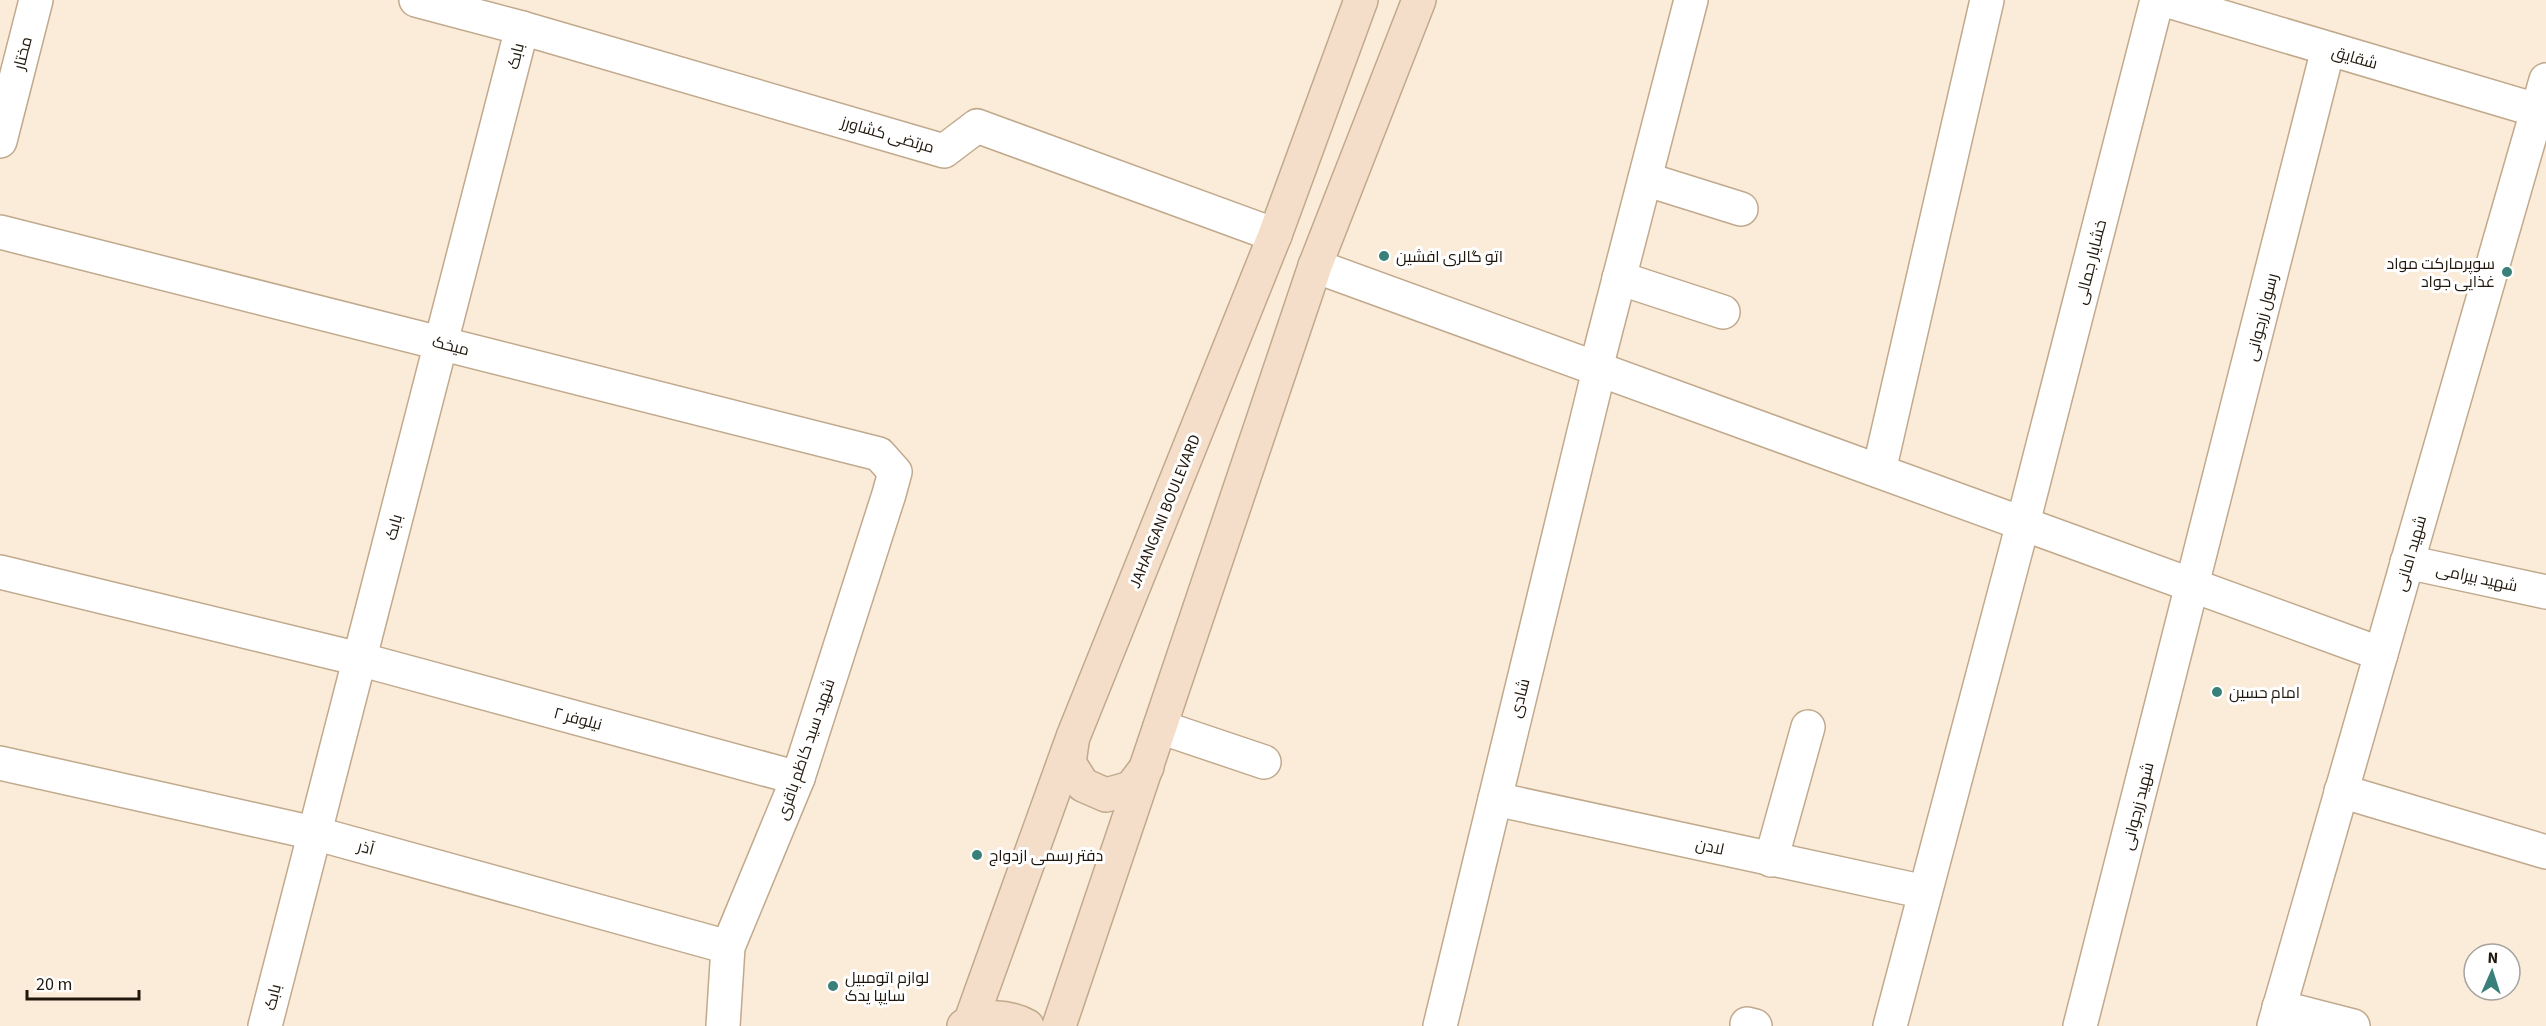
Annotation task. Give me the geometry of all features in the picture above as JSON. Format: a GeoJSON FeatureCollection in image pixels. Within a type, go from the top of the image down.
{"type":"FeatureCollection","features":[{"type":"Feature","properties":{"kind":"street","name":"مختار"},"geometry":{"type":"LineString","coordinates":[[0,141],[36,0]]}},
{"type":"Feature","properties":{"kind":"street"},"geometry":{"type":"LineString","coordinates":[[416,0],[522,28]]}},
{"type":"Feature","properties":{"kind":"street","name":"JAHANGANI BOULEVARD"},"geometry":{"type":"LineString","coordinates":[[967,1024],[1073,737],[1275,235],[1361,0]]}},
{"type":"Feature","properties":{"kind":"street"},"geometry":{"type":"LineString","coordinates":[[1059,1026],[1315,266],[1419,0]]}},
{"type":"Feature","properties":{"kind":"street","name":"شادی"},"geometry":{"type":"LineString","coordinates":[[1440,1026],[1620,278],[1691,0]]}},
{"type":"Feature","properties":{"kind":"street"},"geometry":{"type":"LineString","coordinates":[[1879,471],[1987,0]]}},
{"type":"Feature","properties":{"kind":"street","name":"خشایار جمالی"},"geometry":{"type":"LineString","coordinates":[[1890,1026],[2023,523],[2157,0]]}},
{"type":"Feature","properties":{"kind":"street","name":"شقایق"},"geometry":{"type":"LineString","coordinates":[[2165,0],[2328,49],[2543,101]]}},
{"type":"Feature","properties":{"kind":"street","name":"مرتضی کشاورز"},"geometry":{"type":"LineString","coordinates":[[522,28],[944,151],[977,126],[1275,235]]}},
{"type":"Feature","properties":{"kind":"street","name":"بابک"},"geometry":{"type":"LineString","coordinates":[[265,1026],[522,28]]}},
{"type":"Feature","properties":{"kind":"street","name":"رسول زرجوانی"},"geometry":{"type":"LineString","coordinates":[[2193,585],[2328,49]]}},
{"type":"Feature","properties":{"kind":"street","name":"شهید امانی"},"geometry":{"type":"LineString","coordinates":[[2276,1016],[2543,101]]}},
{"type":"Feature","properties":{"kind":"street"},"geometry":{"type":"LineString","coordinates":[[1645,179],[1741,209]]}},
{"type":"Feature","properties":{"kind":"street","name":"میخک"},"geometry":{"type":"LineString","coordinates":[[0,232],[879,454],[895,472]]}},
{"type":"Feature","properties":{"kind":"street"},"geometry":{"type":"LineString","coordinates":[[1315,266],[2380,654]]}},
{"type":"Feature","properties":{"kind":"street"},"geometry":{"type":"LineString","coordinates":[[1620,278],[1723,312]]}},
{"type":"Feature","properties":{"kind":"street","name":"شهید سید کاظم باقری"},"geometry":{"type":"LineString","coordinates":[[723,1026],[728,947],[798,778],[895,472]]}},
{"type":"Feature","properties":{"kind":"street","name":"شهید بیرامی"},"geometry":{"type":"LineString","coordinates":[[2407,562],[2546,592]]}},
{"type":"Feature","properties":{"kind":"street","name":"نیلوفر ۲"},"geometry":{"type":"LineString","coordinates":[[0,572],[359,659],[798,778]]}},
{"type":"Feature","properties":{"kind":"street","name":"شهید زرجوانی"},"geometry":{"type":"LineString","coordinates":[[2080,1026],[2193,585]]}},
{"type":"Feature","properties":{"kind":"street"},"geometry":{"type":"LineString","coordinates":[[1160,727],[1264,762]]}},
{"type":"Feature","properties":{"kind":"street"},"geometry":{"type":"LineString","coordinates":[[1771,860],[1808,727]]}},
{"type":"Feature","properties":{"kind":"street"},"geometry":{"type":"LineString","coordinates":[[1073,737],[1069,763],[1083,785],[1106,795],[1131,788],[1147,767]]}},
{"type":"Feature","properties":{"kind":"street","name":"آذر"},"geometry":{"type":"LineString","coordinates":[[0,763],[314,833],[728,947]]}},
{"type":"Feature","properties":{"kind":"street"},"geometry":{"type":"LineString","coordinates":[[2341,791],[2546,852]]}},
{"type":"Feature","properties":{"kind":"street","name":"لادن"},"geometry":{"type":"LineString","coordinates":[[1495,799],[1925,892]]}},
{"type":"Feature","properties":{"kind":"street"},"geometry":{"type":"LineString","coordinates":[[2276,1016],[2353,1026]]}},
{"type":"Feature","properties":{"kind":"street"},"geometry":{"type":"LineString","coordinates":[[967,1024],[988,1018],[1006,1019],[1027,1026]]}},
{"type":"Feature","properties":{"kind":"place","name":"اتو گالری افشین"},"geometry":{"type":"Point","coordinates":[1384,256]}},
{"type":"Feature","properties":{"kind":"place","name":"سوپرمارکت مواد غذایی جواد"},"geometry":{"type":"Point","coordinates":[2507,272]}},
{"type":"Feature","properties":{"kind":"place","name":"امام حسین"},"geometry":{"type":"Point","coordinates":[2217,692]}},
{"type":"Feature","properties":{"kind":"place","name":"دفتر رسمی ازدواج"},"geometry":{"type":"Point","coordinates":[977,855]}},
{"type":"Feature","properties":{"kind":"place","name":"لوازم اتومبیل سایپا یدک"},"geometry":{"type":"Point","coordinates":[833,986]}}]}
